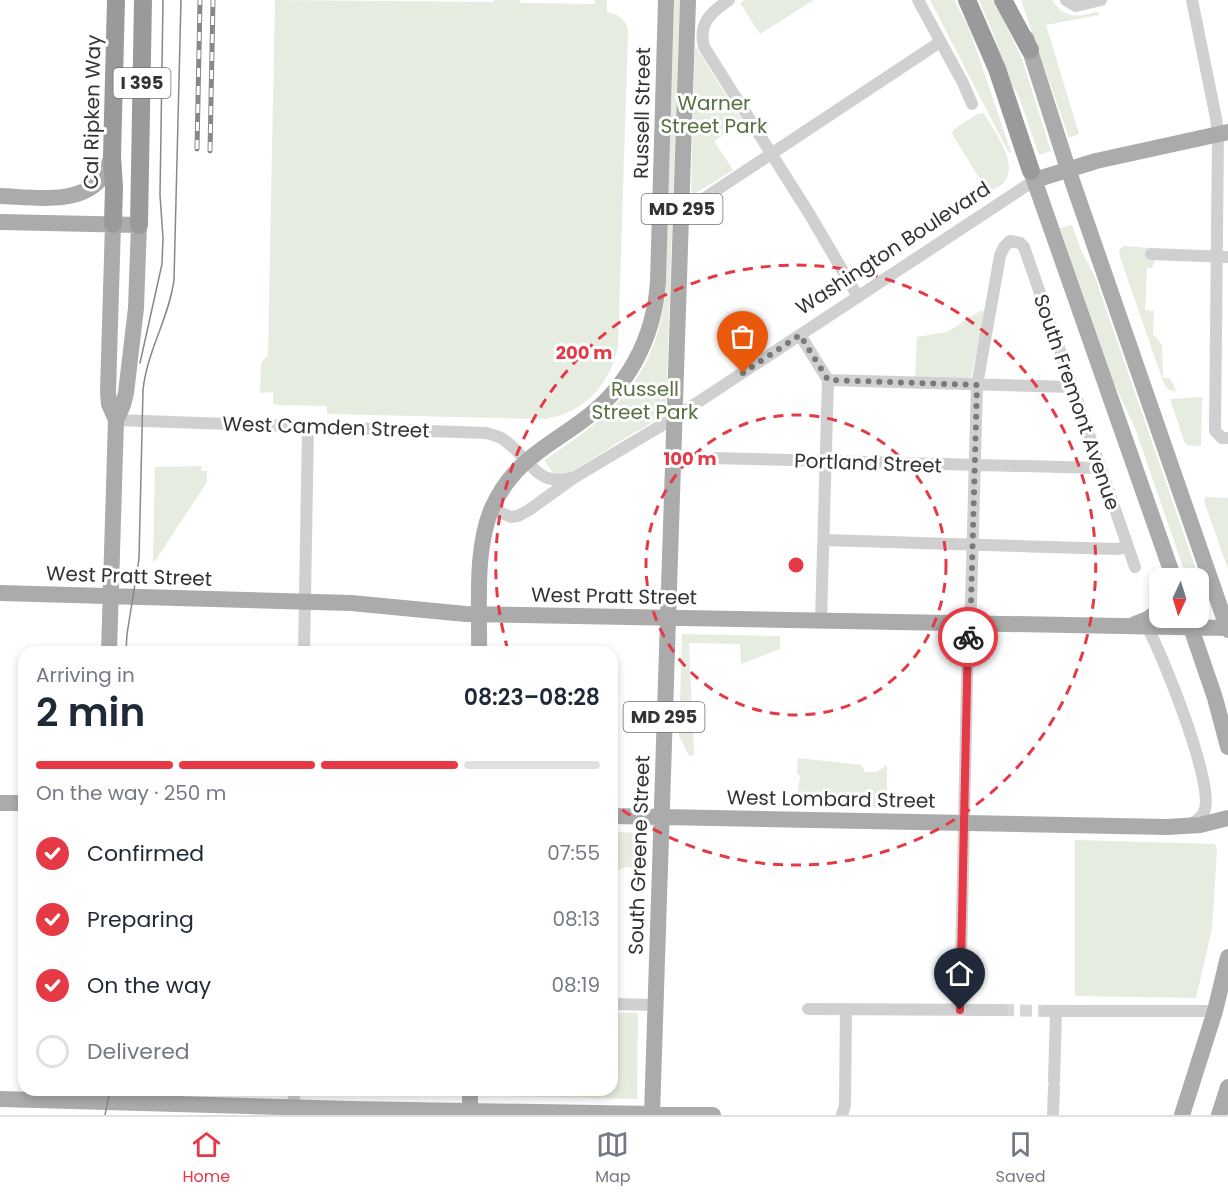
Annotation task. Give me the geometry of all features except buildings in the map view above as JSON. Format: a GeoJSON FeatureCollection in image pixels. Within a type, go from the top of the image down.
{"type":"FeatureCollection","features":[{"type":"Feature","properties":{"kind":"highway","name":"Cal Ripken Way"},"geometry":{"type":"LineString","coordinates":[[113,224],[112,156],[116,0]]}},
{"type":"Feature","properties":{"kind":"highway","name":"I 395"},"geometry":{"type":"LineString","coordinates":[[139,225],[143,0]]}},
{"type":"Feature","properties":{"kind":"highway"},"geometry":{"type":"LineString","coordinates":[[967,0],[997,69],[1033,175]]}},
{"type":"Feature","properties":{"kind":"highway"},"geometry":{"type":"LineString","coordinates":[[1003,0],[1030,50]]}},
{"type":"Feature","properties":{"kind":"main road","name":"Russell Street"},"geometry":{"type":"LineString","coordinates":[[526,460],[591,415],[609,399],[631,369],[649,330],[658,282],[666,0]]}},
{"type":"Feature","properties":{"kind":"main road","name":"MD 295"},"geometry":{"type":"LineString","coordinates":[[674,418],[688,0]]}},
{"type":"Feature","properties":{"kind":"main road"},"geometry":{"type":"LineString","coordinates":[[1013,0],[1068,169],[1228,629]]}},
{"type":"Feature","properties":{"kind":"main road","name":"Washington Boulevard"},"geometry":{"type":"LineString","coordinates":[[1033,175],[1223,133]]}},
{"type":"Feature","properties":{"kind":"main road"},"geometry":{"type":"LineString","coordinates":[[0,196],[60,197],[89,189],[102,178],[112,156]]}},
{"type":"Feature","properties":{"kind":"main road"},"geometry":{"type":"LineString","coordinates":[[1033,175],[1168,568]]}},
{"type":"Feature","properties":{"kind":"main road"},"geometry":{"type":"LineString","coordinates":[[0,222],[139,225]]}},
{"type":"Feature","properties":{"kind":"main road","name":"I 395"},"geometry":{"type":"LineString","coordinates":[[113,224],[108,392],[116,420]]}},
{"type":"Feature","properties":{"kind":"main road","name":"I 395"},"geometry":{"type":"LineString","coordinates":[[116,420],[123,405],[134,328],[139,225]]}},
{"type":"Feature","properties":{"kind":"main road","name":"South Greene Street"},"geometry":{"type":"LineString","coordinates":[[652,1115],[674,418]]}},
{"type":"Feature","properties":{"kind":"main road"},"geometry":{"type":"LineString","coordinates":[[109,646],[116,420]]}},
{"type":"Feature","properties":{"kind":"main road","name":"MD 295"},"geometry":{"type":"LineString","coordinates":[[479,646],[482,540],[492,509],[505,486],[526,460]]}},
{"type":"Feature","properties":{"kind":"main road","name":"West Pratt Street"},"geometry":{"type":"LineString","coordinates":[[0,593],[374,605],[434,612],[480,614],[1147,627]]}},
{"type":"Feature","properties":{"kind":"main road"},"geometry":{"type":"LineString","coordinates":[[1127,626],[1149,618]]}},
{"type":"Feature","properties":{"kind":"main road","name":"West Pratt Street"},"geometry":{"type":"LineString","coordinates":[[1209,626],[1228,629]]}},
{"type":"Feature","properties":{"kind":"main road"},"geometry":{"type":"LineString","coordinates":[[1191,628],[1215,698],[1228,747]]}},
{"type":"Feature","properties":{"kind":"main road"},"geometry":{"type":"LineString","coordinates":[[0,803],[18,803]]}},
{"type":"Feature","properties":{"kind":"main road","name":"West Lombard Street"},"geometry":{"type":"LineString","coordinates":[[618,816],[1185,827],[1228,818]]}},
{"type":"Feature","properties":{"kind":"main road"},"geometry":{"type":"LineString","coordinates":[[1182,1115],[1215,1011],[1228,957]]}},
{"type":"Feature","properties":{"kind":"main road"},"geometry":{"type":"LineString","coordinates":[[1219,1115],[1228,1086]]}},
{"type":"Feature","properties":{"kind":"main road"},"geometry":{"type":"LineString","coordinates":[[470,1096],[470,1113]]}},
{"type":"Feature","properties":{"kind":"main road"},"geometry":{"type":"LineString","coordinates":[[0,1099],[100,1105],[294,1111],[713,1115]]}},
{"type":"Feature","properties":{"kind":"street"},"geometry":{"type":"LineString","coordinates":[[729,0],[705,20],[702,39],[706,52],[808,212],[858,297]]}},
{"type":"Feature","properties":{"kind":"street"},"geometry":{"type":"LineString","coordinates":[[918,0],[972,104]]}},
{"type":"Feature","properties":{"kind":"street"},"geometry":{"type":"LineString","coordinates":[[1069,2],[1076,6],[1101,0]]}},
{"type":"Feature","properties":{"kind":"street"},"geometry":{"type":"LineString","coordinates":[[1192,0],[1214,108],[1223,133],[1222,256],[1215,431],[1225,438]]}},
{"type":"Feature","properties":{"kind":"street"},"geometry":{"type":"LineString","coordinates":[[681,213],[940,42]]}},
{"type":"Feature","properties":{"kind":"street","name":"Washington Boulevard"},"geometry":{"type":"LineString","coordinates":[[492,509],[512,517],[518,516],[575,477],[674,418],[858,297],[1033,175]]}},
{"type":"Feature","properties":{"kind":"street","name":"South Fremont Avenue"},"geometry":{"type":"LineString","coordinates":[[977,385],[1000,256],[1006,244],[1015,241],[1024,247],[1135,567]]}},
{"type":"Feature","properties":{"kind":"street"},"geometry":{"type":"LineString","coordinates":[[1151,254],[1222,256]]}},
{"type":"Feature","properties":{"kind":"street"},"geometry":{"type":"LineString","coordinates":[[800,335],[828,380],[821,620]]}},
{"type":"Feature","properties":{"kind":"street"},"geometry":{"type":"LineString","coordinates":[[828,380],[1072,387]]}},
{"type":"Feature","properties":{"kind":"street"},"geometry":{"type":"LineString","coordinates":[[960,1010],[977,385]]}},
{"type":"Feature","properties":{"kind":"street","name":"West Camden Street"},"geometry":{"type":"LineString","coordinates":[[116,420],[486,433],[509,443],[526,460]]}},
{"type":"Feature","properties":{"kind":"street"},"geometry":{"type":"LineString","coordinates":[[304,646],[308,427]]}},
{"type":"Feature","properties":{"kind":"street","name":"Portland Street"},"geometry":{"type":"LineString","coordinates":[[672,457],[1099,468]]}},
{"type":"Feature","properties":{"kind":"street","name":"Washington Boulevard"},"geometry":{"type":"LineString","coordinates":[[526,460],[537,473],[550,480],[575,477]]}},
{"type":"Feature","properties":{"kind":"street"},"geometry":{"type":"LineString","coordinates":[[824,540],[1117,549],[1127,547]]}},
{"type":"Feature","properties":{"kind":"street"},"geometry":{"type":"LineString","coordinates":[[1147,627],[1158,647],[1202,774],[1206,801],[1204,811],[1200,817],[1185,827]]}},
{"type":"Feature","properties":{"kind":"street"},"geometry":{"type":"LineString","coordinates":[[618,1004],[655,1005]]}},
{"type":"Feature","properties":{"kind":"street"},"geometry":{"type":"LineString","coordinates":[[808,1009],[1002,1010]]}},
{"type":"Feature","properties":{"kind":"street"},"geometry":{"type":"LineString","coordinates":[[842,1115],[845,1105],[846,1010]]}},
{"type":"Feature","properties":{"kind":"street"},"geometry":{"type":"LineString","coordinates":[[1053,1115],[1051,1011],[1215,1011]]}},
{"type":"Feature","properties":{"kind":"green space"},"geometry":{"type":"Polygon","coordinates":[[[275,0],[494,2],[494,0],[519,0],[520,3],[595,4],[595,0],[607,0],[607,12],[619,16],[624,21],[628,32],[618,348],[608,374],[593,395],[584,403],[573,410],[546,419],[327,414],[327,406],[276,405],[273,403],[273,392],[260,393],[261,363],[268,355],[275,0]]]}},
{"type":"Feature","properties":{"kind":"green space","name":"Russell Street Park"},"geometry":{"type":"Polygon","coordinates":[[[674,0],[680,0],[666,408],[664,413],[639,431],[571,472],[563,475],[554,474],[544,460],[593,425],[630,388],[644,366],[655,341],[662,314],[666,282],[674,0]]]}},
{"type":"Feature","properties":{"kind":"green space"},"geometry":{"type":"Polygon","coordinates":[[[745,0],[814,0],[760,34],[740,3],[745,0]]]}},
{"type":"Feature","properties":{"kind":"green space"},"geometry":{"type":"Polygon","coordinates":[[[930,0],[954,0],[969,28],[1011,152],[1009,153],[930,0]]]}},
{"type":"Feature","properties":{"kind":"green space"},"geometry":{"type":"Polygon","coordinates":[[[979,0],[994,0],[996,4],[1022,59],[1051,151],[1039,155],[1019,97],[1008,78],[979,0]]]}},
{"type":"Feature","properties":{"kind":"green space"},"geometry":{"type":"Polygon","coordinates":[[[1021,0],[1052,0],[1062,11],[1072,15],[1097,12],[1100,15],[1046,25],[1079,134],[1069,138],[1021,0]]]}},
{"type":"Feature","properties":{"kind":"green space","name":"Warner Street Park"},"geometry":{"type":"Polygon","coordinates":[[[695,46],[743,122],[714,141],[733,170],[694,194],[691,191],[695,46]]]}},
{"type":"Feature","properties":{"kind":"green space"},"geometry":{"type":"Polygon","coordinates":[[[983,113],[1000,141],[1008,158],[1009,167],[1003,184],[988,192],[952,134],[953,130],[977,114],[983,113]]]}},
{"type":"Feature","properties":{"kind":"green space"},"geometry":{"type":"Polygon","coordinates":[[[1072,225],[1081,250],[1095,277],[1196,568],[1183,568],[1135,428],[1113,381],[1060,228],[1072,225]]]}},
{"type":"Feature","properties":{"kind":"green space"},"geometry":{"type":"Polygon","coordinates":[[[1124,246],[1149,248],[1149,258],[1155,261],[1152,268],[1147,268],[1145,310],[1154,311],[1153,334],[1162,345],[1163,378],[1170,378],[1176,391],[1169,390],[1164,384],[1120,257],[1119,250],[1124,246]]]}},
{"type":"Feature","properties":{"kind":"green space"},"geometry":{"type":"Polygon","coordinates":[[[982,310],[985,314],[970,381],[915,380],[917,337],[947,332],[982,310]]]}},
{"type":"Feature","properties":{"kind":"green space"},"geometry":{"type":"Polygon","coordinates":[[[1202,397],[1201,446],[1187,445],[1170,399],[1202,397]]]}},
{"type":"Feature","properties":{"kind":"green space"},"geometry":{"type":"Polygon","coordinates":[[[202,466],[201,471],[207,471],[207,482],[153,561],[155,467],[202,466]]]}},
{"type":"Feature","properties":{"kind":"green space"},"geometry":{"type":"Polygon","coordinates":[[[1206,497],[1228,498],[1228,569],[1204,501],[1206,497]]]}},
{"type":"Feature","properties":{"kind":"green space"},"geometry":{"type":"Polygon","coordinates":[[[682,634],[780,636],[780,649],[741,664],[740,644],[689,643],[694,755],[689,756],[679,735],[682,634]]]}},
{"type":"Feature","properties":{"kind":"green space"},"geometry":{"type":"Polygon","coordinates":[[[798,758],[861,765],[865,772],[877,772],[887,765],[887,794],[904,795],[904,808],[796,806],[800,776],[797,774],[798,758]]]}},
{"type":"Feature","properties":{"kind":"green space"},"geometry":{"type":"Polygon","coordinates":[[[618,832],[645,833],[644,868],[626,867],[618,871],[618,832]]]}},
{"type":"Feature","properties":{"kind":"green space"},"geometry":{"type":"Polygon","coordinates":[[[1075,840],[1215,844],[1217,850],[1212,929],[1196,998],[1075,996],[1075,840]]]}},
{"type":"Feature","properties":{"kind":"green space"},"geometry":{"type":"Polygon","coordinates":[[[618,1012],[638,1013],[637,1099],[492,1096],[618,1096],[618,1012]]]}},
{"type":"Feature","properties":{"kind":"tunnel"},"geometry":{"type":"LineString","coordinates":[[1002,1010],[1046,1011]]}},
{"type":"Feature","properties":{"kind":"tram line"},"geometry":{"type":"LineString","coordinates":[[140,363],[162,264],[160,195],[163,0]]}},
{"type":"Feature","properties":{"kind":"tram line"},"geometry":{"type":"LineString","coordinates":[[126,646],[139,559],[143,390],[145,376],[168,308],[174,280],[181,0]]}},
{"type":"Feature","properties":{"kind":"tram line"},"geometry":{"type":"LineString","coordinates":[[105,1115],[109,1096]]}},
{"type":"Feature","properties":{"kind":"railway"},"geometry":{"type":"LineString","coordinates":[[197,149],[200,0]]}},
{"type":"Feature","properties":{"kind":"railway"},"geometry":{"type":"LineString","coordinates":[[210,151],[213,0]]}},
{"type":"Feature","properties":{"kind":"way so far"},"geometry":{"type":"LineString","coordinates":[[743,373],[800,335],[828,380],[977,385],[968,637]]}},
{"type":"Feature","properties":{"kind":"route"},"geometry":{"type":"LineString","coordinates":[[960,1010],[968,637]]}}]}
